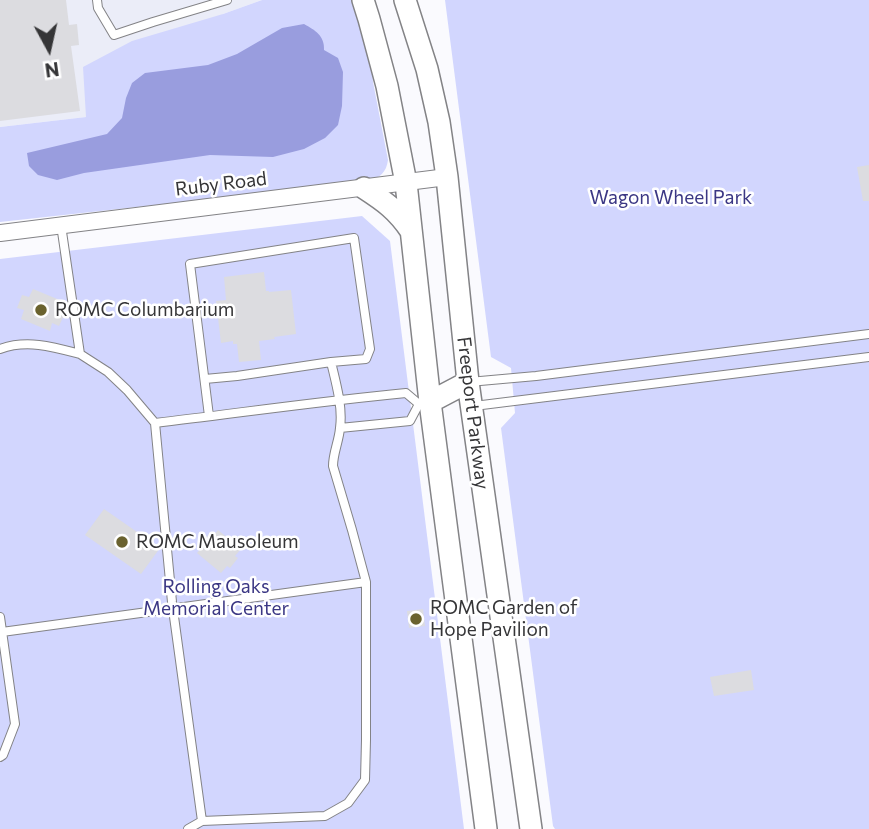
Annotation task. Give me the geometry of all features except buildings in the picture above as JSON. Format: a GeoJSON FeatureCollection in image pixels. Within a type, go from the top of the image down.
{"type":"FeatureCollection","features":[{"type":"Feature","properties":{"kind":"main road"},"geometry":{"type":"LineString","coordinates":[[363,0],[387,86],[406,183],[425,403],[486,829]]}},
{"type":"Feature","properties":{"kind":"main road","name":"Freeport Parkway"},"geometry":{"type":"LineString","coordinates":[[405,0],[439,122],[471,407],[531,829]]}},
{"type":"Feature","properties":{"kind":"main road"},"geometry":{"type":"LineString","coordinates":[[364,188],[400,215],[411,232]]}},
{"type":"Feature","properties":{"kind":"main road"},"geometry":{"type":"LineString","coordinates":[[425,403],[468,382]]}},
{"type":"Feature","properties":{"kind":"main road"},"geometry":{"type":"LineString","coordinates":[[425,403],[471,407]]}},
{"type":"Feature","properties":{"kind":"street","name":"Ruby Road"},"geometry":{"type":"LineString","coordinates":[[0,233],[447,177]]}},
{"type":"Feature","properties":{"kind":"lane"},"geometry":{"type":"LineString","coordinates":[[97,0],[98,8],[114,35],[227,0]]}},
{"type":"Feature","properties":{"kind":"lane"},"geometry":{"type":"LineString","coordinates":[[61,225],[80,354]]}},
{"type":"Feature","properties":{"kind":"lane"},"geometry":{"type":"LineString","coordinates":[[205,379],[366,359],[370,349],[354,238],[190,264],[209,416]]}},
{"type":"Feature","properties":{"kind":"lane"},"geometry":{"type":"LineString","coordinates":[[468,382],[537,376],[869,334]]}},
{"type":"Feature","properties":{"kind":"lane"},"geometry":{"type":"LineString","coordinates":[[0,349],[24,344],[44,344],[80,354],[108,372],[155,423],[173,609],[202,821]]}},
{"type":"Feature","properties":{"kind":"lane"},"geometry":{"type":"LineString","coordinates":[[471,407],[869,357]]}},
{"type":"Feature","properties":{"kind":"lane"},"geometry":{"type":"LineString","coordinates":[[188,829],[202,821],[325,816],[348,803],[365,780],[366,582],[333,466],[340,428],[339,400],[331,362]]}},
{"type":"Feature","properties":{"kind":"lane"},"geometry":{"type":"LineString","coordinates":[[155,423],[406,393],[425,403],[410,421],[340,428]]}},
{"type":"Feature","properties":{"kind":"lane"},"geometry":{"type":"LineString","coordinates":[[2,632],[366,582]]}},
{"type":"Feature","properties":{"kind":"lane"},"geometry":{"type":"LineString","coordinates":[[0,617],[15,724],[0,757]]}},
{"type":"Feature","properties":{"kind":"shaded area"},"geometry":{"type":"Polygon","coordinates":[[[0,0],[262,0],[223,14],[86,117],[0,127],[0,0]]]}},
{"type":"Feature","properties":{"kind":"green space"},"geometry":{"type":"Polygon","coordinates":[[[262,0],[355,0],[371,57],[388,160],[382,174],[370,181],[0,222],[0,127],[86,117],[83,67],[132,41],[262,0]]]}},
{"type":"Feature","properties":{"kind":"green space","name":"Wagon Wheel Park"},"geometry":{"type":"Polygon","coordinates":[[[445,0],[869,0],[869,829],[555,829],[553,826],[501,428],[515,413],[511,368],[491,357],[445,0]]]}},
{"type":"Feature","properties":{"kind":"green space","name":"Rolling Oaks Memorial Center"},"geometry":{"type":"Polygon","coordinates":[[[362,216],[390,241],[464,829],[0,829],[0,259],[362,216]]]}},
{"type":"Feature","properties":{"kind":"water"},"geometry":{"type":"Polygon","coordinates":[[[304,24],[318,34],[323,41],[324,50],[338,58],[343,72],[342,106],[338,125],[325,138],[304,149],[273,157],[210,155],[84,173],[57,180],[38,175],[29,166],[27,153],[107,134],[122,118],[132,83],[145,73],[208,65],[237,54],[282,28],[304,24]]]}},
{"type":"Feature","properties":{"kind":"place","name":"ROMC Columbarium"},"geometry":{"type":"Point","coordinates":[41,310]}},
{"type":"Feature","properties":{"kind":"place","name":"ROMC Mausoleum"},"geometry":{"type":"Point","coordinates":[122,542]}},
{"type":"Feature","properties":{"kind":"place","name":"ROMC Garden of Hope Pavilion"},"geometry":{"type":"Point","coordinates":[416,619]}}]}
